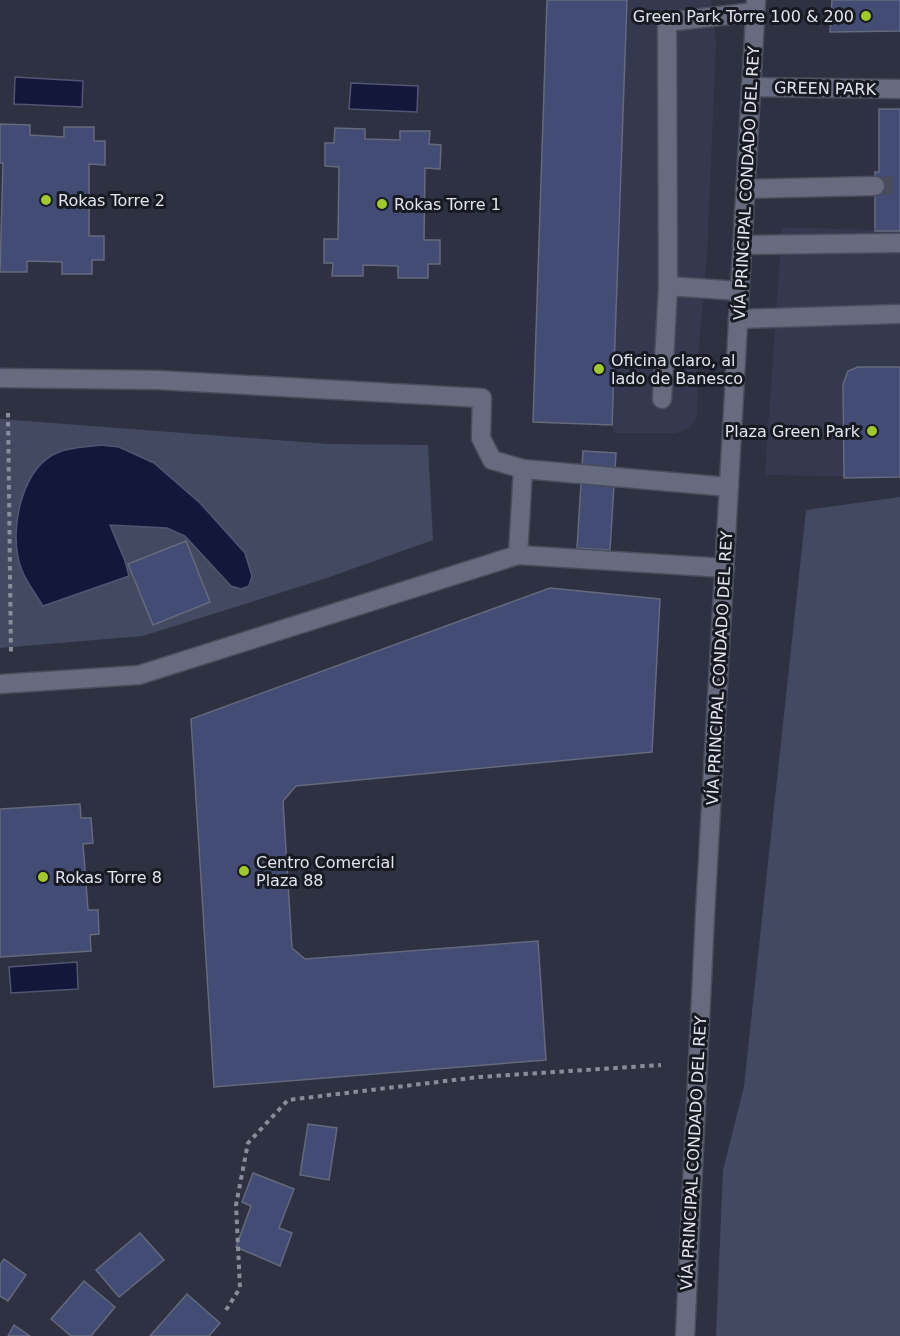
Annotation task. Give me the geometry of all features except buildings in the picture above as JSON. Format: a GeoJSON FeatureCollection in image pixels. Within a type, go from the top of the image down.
{"type":"FeatureCollection","features":[{"type":"Feature","properties":{"kind":"street","name":"VÍA PRINCIPAL CONDADO DEL REY"},"geometry":{"type":"LineString","coordinates":[[685,1336],[705,915],[755,6]]}},
{"type":"Feature","properties":{"kind":"street"},"geometry":{"type":"LineString","coordinates":[[662,399],[668,286],[667,22],[755,6]]}},
{"type":"Feature","properties":{"kind":"street","name":"GREEN PARK"},"geometry":{"type":"LineString","coordinates":[[751,87],[900,89]]}},
{"type":"Feature","properties":{"kind":"street"},"geometry":{"type":"LineString","coordinates":[[745,189],[875,186]]}},
{"type":"Feature","properties":{"kind":"street"},"geometry":{"type":"LineString","coordinates":[[742,245],[900,243]]}},
{"type":"Feature","properties":{"kind":"street"},"geometry":{"type":"LineString","coordinates":[[668,286],[740,291]]}},
{"type":"Feature","properties":{"kind":"street"},"geometry":{"type":"LineString","coordinates":[[738,319],[900,314]]}},
{"type":"Feature","properties":{"kind":"street"},"geometry":{"type":"LineString","coordinates":[[0,378],[168,380],[482,398],[482,438],[492,460],[523,469],[729,487]]}},
{"type":"Feature","properties":{"kind":"street"},"geometry":{"type":"LineString","coordinates":[[518,555],[523,469]]}},
{"type":"Feature","properties":{"kind":"street"},"geometry":{"type":"LineString","coordinates":[[0,684],[139,675],[518,555],[725,568]]}},
{"type":"Feature","properties":{"kind":"path"},"geometry":{"type":"LineString","coordinates":[[8,413],[11,654]]}},
{"type":"Feature","properties":{"kind":"path"},"geometry":{"type":"LineString","coordinates":[[226,1310],[240,1288],[236,1205],[248,1143],[288,1100],[479,1077],[661,1065]]}},
{"type":"Feature","properties":{"kind":"shaded area"},"geometry":{"type":"Polygon","coordinates":[[[547,0],[711,0],[716,45],[707,254],[698,360],[697,418],[689,428],[676,433],[614,433],[612,425],[533,422],[547,0]]]}},
{"type":"Feature","properties":{"kind":"shaded area"},"geometry":{"type":"Polygon","coordinates":[[[15,77],[83,81],[82,107],[14,104],[15,77]]]}},
{"type":"Feature","properties":{"kind":"shaded area"},"geometry":{"type":"Polygon","coordinates":[[[351,83],[418,86],[417,112],[349,109],[351,83]]]}},
{"type":"Feature","properties":{"kind":"shaded area"},"geometry":{"type":"Polygon","coordinates":[[[782,227],[900,231],[900,477],[765,475],[782,227]]]}},
{"type":"Feature","properties":{"kind":"shaded area"},"geometry":{"type":"Polygon","coordinates":[[[0,419],[328,444],[428,445],[433,540],[324,579],[143,636],[0,648],[0,419]]]}},
{"type":"Feature","properties":{"kind":"shaded area"},"geometry":{"type":"Polygon","coordinates":[[[101,445],[119,447],[154,463],[200,503],[245,553],[252,576],[249,586],[241,589],[231,586],[185,536],[167,528],[110,525],[129,576],[43,606],[25,576],[18,557],[16,528],[22,497],[28,482],[47,459],[64,450],[101,445]]]}},
{"type":"Feature","properties":{"kind":"shaded area"},"geometry":{"type":"Polygon","coordinates":[[[900,497],[900,1336],[716,1336],[723,1170],[744,1086],[806,510],[900,497]]]}},
{"type":"Feature","properties":{"kind":"shaded area"},"geometry":{"type":"Polygon","coordinates":[[[77,962],[78,989],[11,993],[9,967],[77,962]]]}},
{"type":"Feature","properties":{"kind":"tunnel"},"geometry":{"type":"LineString","coordinates":[[875,186],[900,185]]}},
{"type":"Feature","properties":{"kind":"place","name":"Green Park Torre 100 & 200"},"geometry":{"type":"Point","coordinates":[866,16]}},
{"type":"Feature","properties":{"kind":"place","name":"Rokas Torre 2"},"geometry":{"type":"Point","coordinates":[46,200]}},
{"type":"Feature","properties":{"kind":"place","name":"Rokas Torre 1"},"geometry":{"type":"Point","coordinates":[382,204]}},
{"type":"Feature","properties":{"kind":"place","name":"Oficina claro, al lado de Banesco"},"geometry":{"type":"Point","coordinates":[599,369]}},
{"type":"Feature","properties":{"kind":"place","name":"Plaza Green Park"},"geometry":{"type":"Point","coordinates":[872,431]}},
{"type":"Feature","properties":{"kind":"place","name":"Centro Comercial Plaza 88"},"geometry":{"type":"Point","coordinates":[244,871]}},
{"type":"Feature","properties":{"kind":"place","name":"Rokas Torre 8"},"geometry":{"type":"Point","coordinates":[43,877]}}]}
